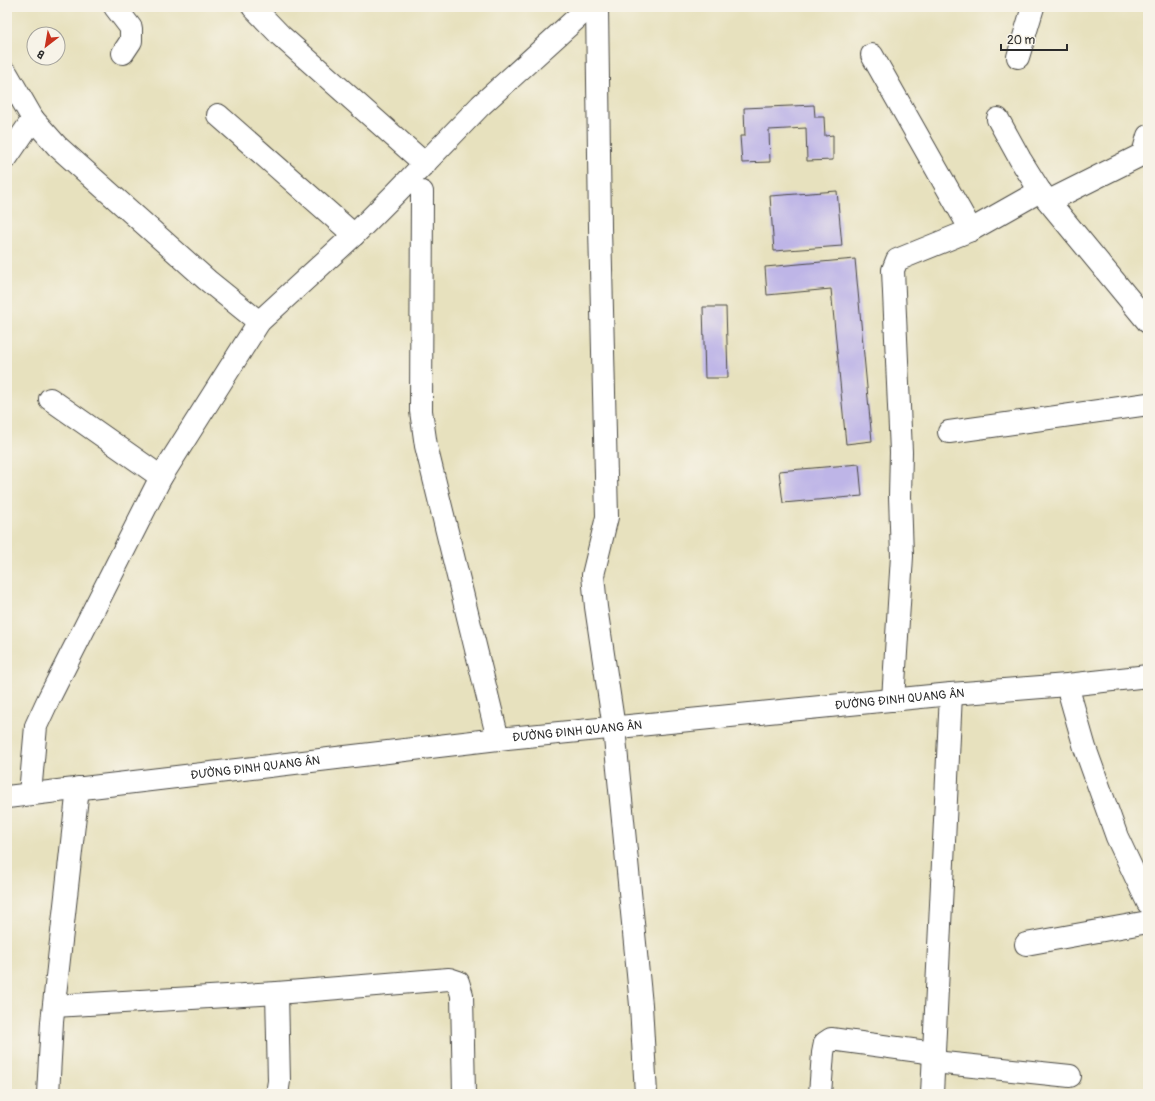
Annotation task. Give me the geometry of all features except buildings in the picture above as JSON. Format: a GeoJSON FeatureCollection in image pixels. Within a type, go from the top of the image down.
{"type":"FeatureCollection","features":[{"type":"Feature","properties":{"kind":"street"},"geometry":{"type":"LineString","coordinates":[[116,7],[131,28],[131,41],[124,53]]}},
{"type":"Feature","properties":{"kind":"street"},"geometry":{"type":"LineString","coordinates":[[253,7],[281,36],[425,164]]}},
{"type":"Feature","properties":{"kind":"street"},"geometry":{"type":"LineString","coordinates":[[30,794],[36,726],[48,698],[161,478],[259,322],[354,236],[481,105],[589,7]]}},
{"type":"Feature","properties":{"kind":"street"},"geometry":{"type":"LineString","coordinates":[[597,7],[600,227],[607,516],[593,575],[596,607],[614,728],[641,1005],[646,1094]]}},
{"type":"Feature","properties":{"kind":"street"},"geometry":{"type":"LineString","coordinates":[[1018,58],[1033,7]]}},
{"type":"Feature","properties":{"kind":"street"},"geometry":{"type":"LineString","coordinates":[[872,55],[971,230]]}},
{"type":"Feature","properties":{"kind":"street"},"geometry":{"type":"LineString","coordinates":[[7,74],[33,119],[57,146],[207,280],[259,322]]}},
{"type":"Feature","properties":{"kind":"street"},"geometry":{"type":"LineString","coordinates":[[218,115],[354,236]]}},
{"type":"Feature","properties":{"kind":"street"},"geometry":{"type":"LineString","coordinates":[[7,157],[33,119]]}},
{"type":"Feature","properties":{"kind":"street"},"geometry":{"type":"LineString","coordinates":[[998,119],[1020,158],[1045,196],[1148,322]]}},
{"type":"Feature","properties":{"kind":"street"},"geometry":{"type":"LineString","coordinates":[[893,700],[902,556],[900,496],[901,452],[892,270],[897,260],[971,230],[1146,147]]}},
{"type":"Feature","properties":{"kind":"street"},"geometry":{"type":"LineString","coordinates":[[422,192],[421,411],[426,446],[498,739]]}},
{"type":"Feature","properties":{"kind":"street"},"geometry":{"type":"LineString","coordinates":[[50,399],[161,478]]}},
{"type":"Feature","properties":{"kind":"street"},"geometry":{"type":"LineString","coordinates":[[949,432],[1148,404]]}},
{"type":"Feature","properties":{"kind":"street","name":"ĐƯỜNG ĐINH QUANG ÂN"},"geometry":{"type":"LineString","coordinates":[[7,797],[498,739],[1148,676]]}},
{"type":"Feature","properties":{"kind":"street"},"geometry":{"type":"LineString","coordinates":[[1067,685],[1085,748],[1117,837],[1148,902]]}},
{"type":"Feature","properties":{"kind":"street"},"geometry":{"type":"LineString","coordinates":[[932,1094],[951,694]]}},
{"type":"Feature","properties":{"kind":"street"},"geometry":{"type":"LineString","coordinates":[[48,1094],[54,1006],[78,788]]}},
{"type":"Feature","properties":{"kind":"street"},"geometry":{"type":"LineString","coordinates":[[1026,944],[1148,922]]}},
{"type":"Feature","properties":{"kind":"street"},"geometry":{"type":"LineString","coordinates":[[54,1006],[277,993],[449,979],[458,982],[462,994],[464,1094]]}},
{"type":"Feature","properties":{"kind":"street"},"geometry":{"type":"LineString","coordinates":[[277,993],[279,1081],[277,1094]]}},
{"type":"Feature","properties":{"kind":"street"},"geometry":{"type":"LineString","coordinates":[[820,1094],[823,1053],[826,1043],[831,1039],[934,1058],[1070,1076]]}}]}
